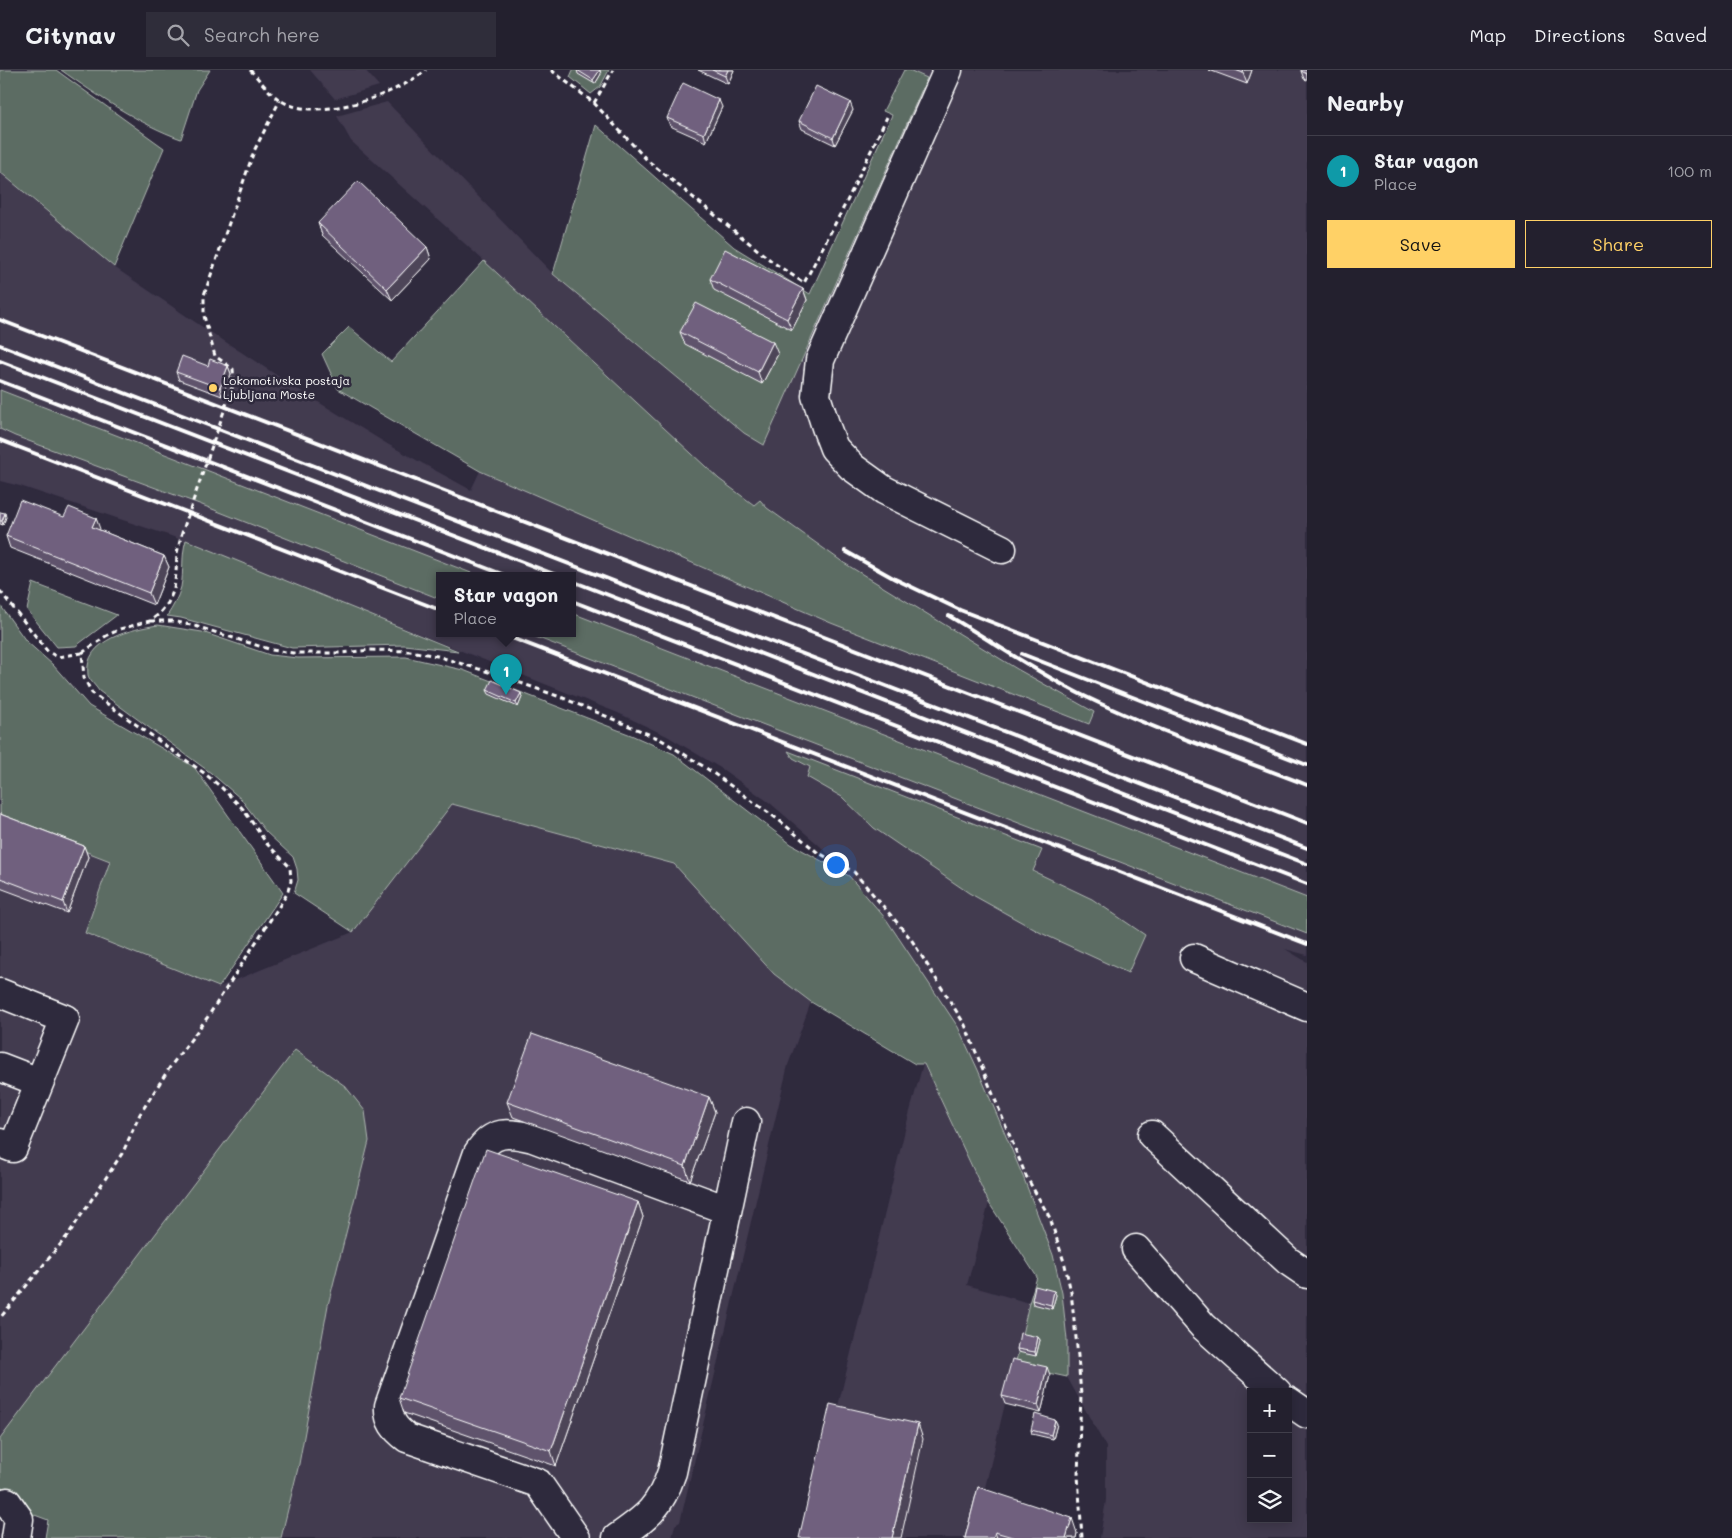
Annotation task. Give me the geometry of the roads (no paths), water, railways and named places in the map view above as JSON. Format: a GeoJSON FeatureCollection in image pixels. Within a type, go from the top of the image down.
{"type":"FeatureCollection","features":[{"type":"Feature","properties":{"kind":"street"},"geometry":{"type":"LineString","coordinates":[[948,70],[820,360],[816,396],[834,448],[852,467],[884,490],[1002,549]]}},
{"type":"Feature","properties":{"kind":"street"},"geometry":{"type":"LineString","coordinates":[[1194,958],[1307,1007]]}},
{"type":"Feature","properties":{"kind":"street"},"geometry":{"type":"LineString","coordinates":[[0,993],[65,1018],[13,1148],[0,1142]]}},
{"type":"Feature","properties":{"kind":"street"},"geometry":{"type":"LineString","coordinates":[[0,1067],[39,1082]]}},
{"type":"Feature","properties":{"kind":"street"},"geometry":{"type":"LineString","coordinates":[[617,1538],[645,1519],[666,1492],[746,1122]]}},
{"type":"Feature","properties":{"kind":"street"},"geometry":{"type":"LineString","coordinates":[[576,1538],[538,1484],[407,1438],[394,1428],[388,1415],[389,1406],[478,1153],[485,1142],[494,1136],[505,1134],[519,1135],[727,1210]]}},
{"type":"Feature","properties":{"kind":"street"},"geometry":{"type":"LineString","coordinates":[[1152,1134],[1288,1261],[1307,1274]]}},
{"type":"Feature","properties":{"kind":"street"},"geometry":{"type":"LineString","coordinates":[[1136,1249],[1203,1326],[1273,1388]]}},
{"type":"Feature","properties":{"kind":"street"},"geometry":{"type":"LineString","coordinates":[[1292,1404],[1307,1414]]}},
{"type":"Feature","properties":{"kind":"street"},"geometry":{"type":"LineString","coordinates":[[2,1506],[19,1519],[16,1538]]}},
{"type":"Feature","properties":{"kind":"railway"},"geometry":{"type":"LineString","coordinates":[[0,320],[1307,823]]}},
{"type":"Feature","properties":{"kind":"railway"},"geometry":{"type":"LineString","coordinates":[[0,345],[1307,848]]}},
{"type":"Feature","properties":{"kind":"railway"},"geometry":{"type":"LineString","coordinates":[[0,361],[549,572]]}},
{"type":"Feature","properties":{"kind":"railway"},"geometry":{"type":"LineString","coordinates":[[0,381],[497,572]]}},
{"type":"Feature","properties":{"kind":"railway"},"geometry":{"type":"LineString","coordinates":[[0,440],[436,608]]}},
{"type":"Feature","properties":{"kind":"railway"},"geometry":{"type":"LineString","coordinates":[[845,551],[895,579],[960,610],[1307,744]]}},
{"type":"Feature","properties":{"kind":"railway"},"geometry":{"type":"LineString","coordinates":[[576,583],[1307,864]]}},
{"type":"Feature","properties":{"kind":"railway"},"geometry":{"type":"LineString","coordinates":[[576,603],[1307,884]]}},
{"type":"Feature","properties":{"kind":"railway"},"geometry":{"type":"LineString","coordinates":[[949,616],[1031,667],[1109,708],[1307,785]]}},
{"type":"Feature","properties":{"kind":"railway"},"geometry":{"type":"LineString","coordinates":[[510,637],[1307,944]]}},
{"type":"Feature","properties":{"kind":"railway"},"geometry":{"type":"LineString","coordinates":[[1022,654],[1307,765]]}},
{"type":"Feature","properties":{"kind":"place","name":"Lokomotivska postaja Ljubljana Moste"},"geometry":{"type":"Point","coordinates":[213,388]}},
{"type":"Feature","properties":{"kind":"place","name":"Star vagon"},"geometry":{"type":"Point","coordinates":[506,695]}}]}
